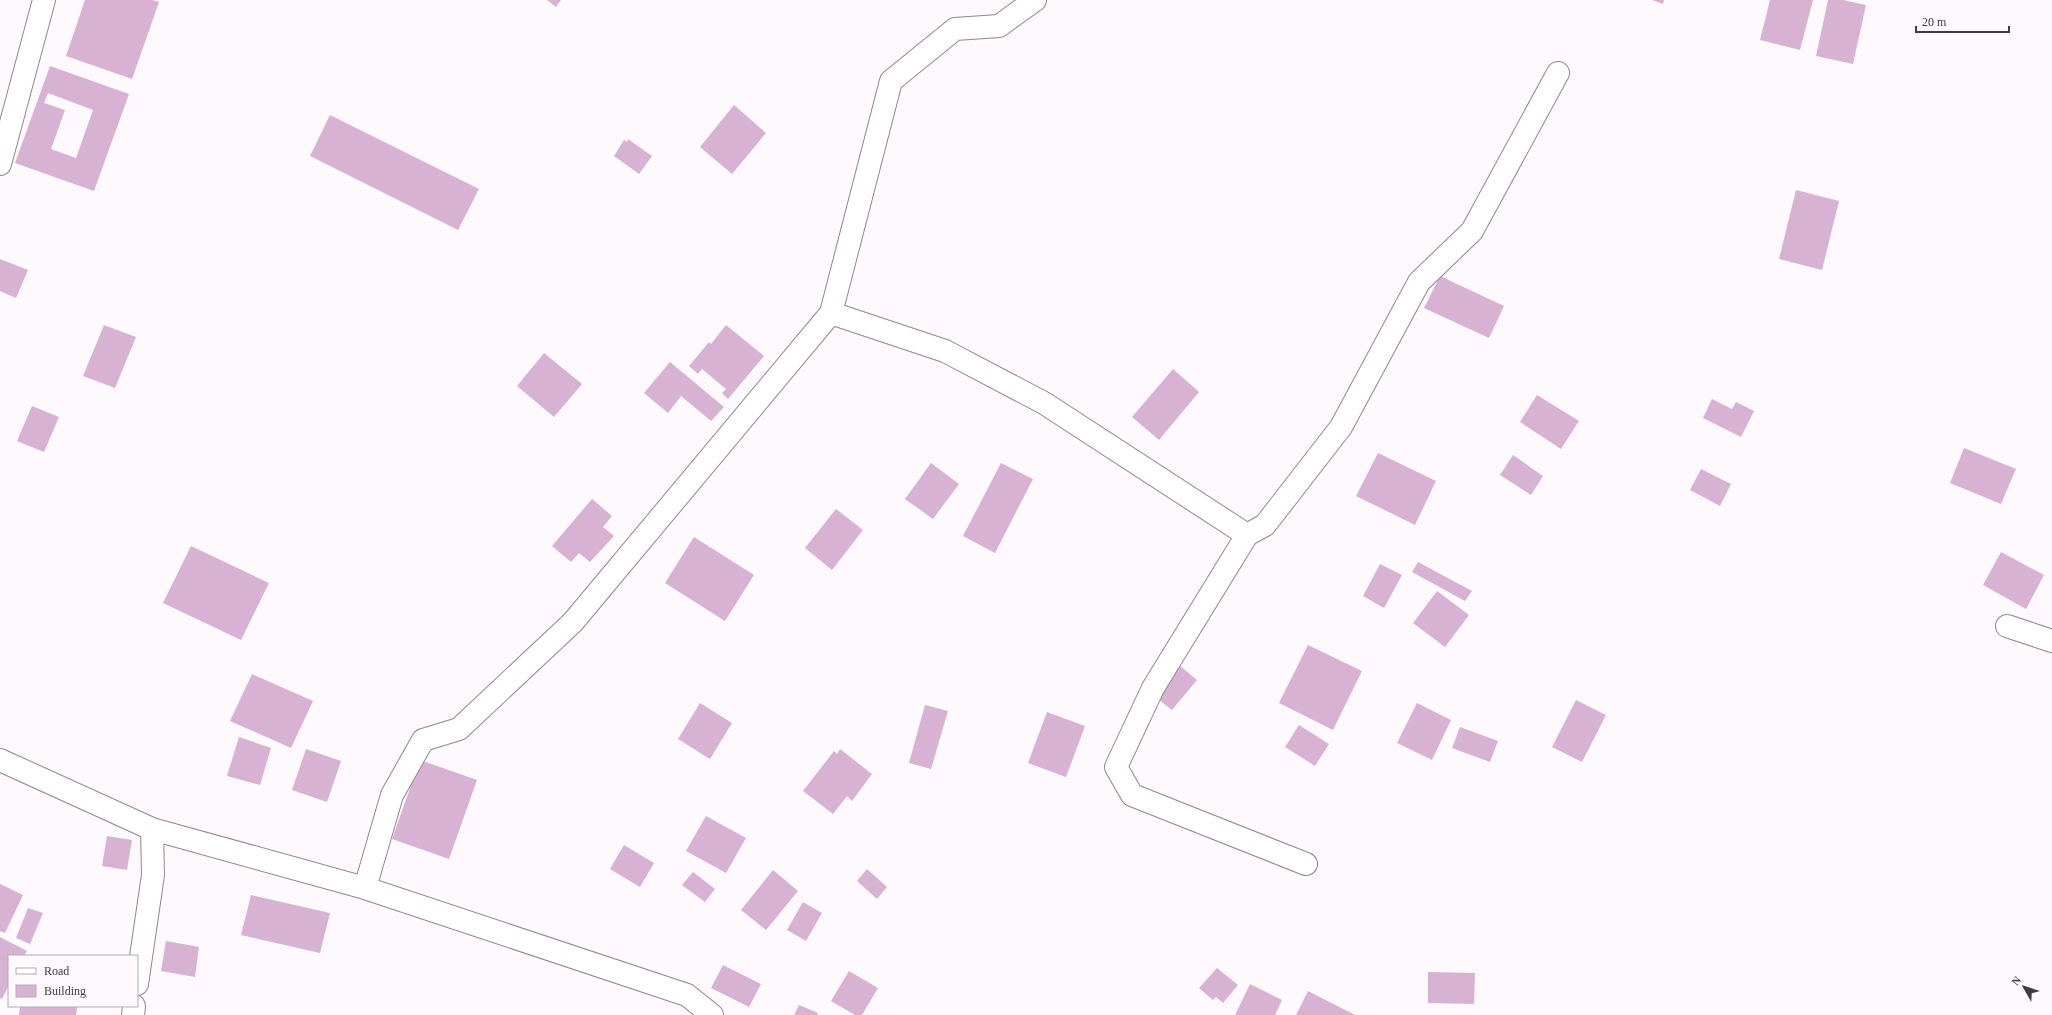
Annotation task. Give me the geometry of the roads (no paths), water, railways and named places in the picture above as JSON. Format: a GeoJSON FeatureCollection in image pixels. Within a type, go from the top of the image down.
{"type":"FeatureCollection","features":[{"type":"Feature","properties":{"kind":"street"},"geometry":{"type":"LineString","coordinates":[[0,164],[44,0]]}},
{"type":"Feature","properties":{"kind":"street"},"geometry":{"type":"LineString","coordinates":[[365,888],[392,795],[423,740],[458,729],[573,622],[831,312],[891,81],[955,29],[999,26],[1035,0]]}},
{"type":"Feature","properties":{"kind":"street"},"geometry":{"type":"LineString","coordinates":[[1306,864],[1132,795],[1116,767],[1153,688],[1247,535],[1265,525],[1342,427],[1419,282],[1472,231],[1558,73]]}},
{"type":"Feature","properties":{"kind":"street"},"geometry":{"type":"LineString","coordinates":[[831,312],[944,351],[1044,403],[1247,535]]}},
{"type":"Feature","properties":{"kind":"street"},"geometry":{"type":"LineString","coordinates":[[2007,626],[2052,641]]}},
{"type":"Feature","properties":{"kind":"street"},"geometry":{"type":"LineString","coordinates":[[0,760],[152,828],[365,888],[687,995],[712,1015]]}},
{"type":"Feature","properties":{"kind":"street"},"geometry":{"type":"LineString","coordinates":[[138,977],[152,875],[152,828]]}}]}
